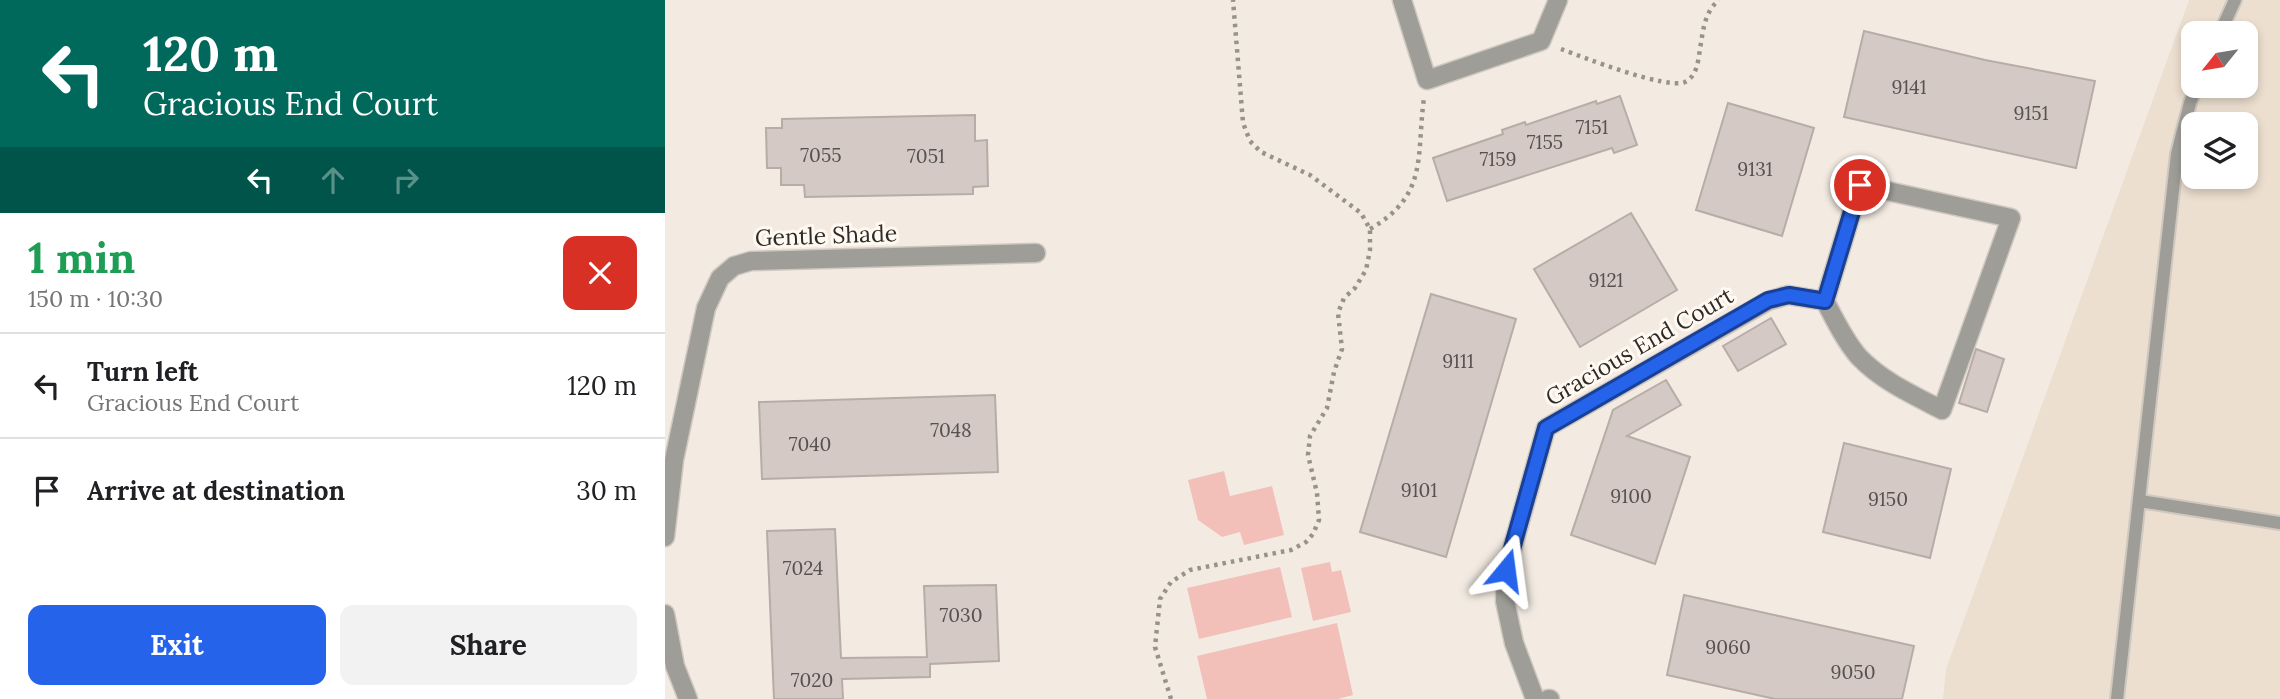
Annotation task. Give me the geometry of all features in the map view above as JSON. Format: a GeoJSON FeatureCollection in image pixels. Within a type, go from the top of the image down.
{"type":"FeatureCollection","features":[{"type":"Feature","properties":{"kind":"street"},"geometry":{"type":"LineString","coordinates":[[1402,0],[1427,80],[1541,41],[1558,0]]}},
{"type":"Feature","properties":{"kind":"street"},"geometry":{"type":"LineString","coordinates":[[1860,185],[2011,218],[1942,410],[1893,384],[1859,356],[1825,301],[1860,185]]}},
{"type":"Feature","properties":{"kind":"street","name":"Gentle Shade"},"geometry":{"type":"LineString","coordinates":[[665,537],[674,460],[706,308],[720,278],[734,266],[751,261],[1036,253]]}},
{"type":"Feature","properties":{"kind":"street","name":"Gracious End Court"},"geometry":{"type":"LineString","coordinates":[[1535,699],[1514,643],[1505,601],[1506,570],[1546,428],[1768,300],[1789,295],[1825,301]]}},
{"type":"Feature","properties":{"kind":"street"},"geometry":{"type":"LineString","coordinates":[[665,614],[675,666],[688,699]]}},
{"type":"Feature","properties":{"kind":"lane"},"geometry":{"type":"LineString","coordinates":[[2225,21],[2235,0]]}},
{"type":"Feature","properties":{"kind":"lane"},"geometry":{"type":"LineString","coordinates":[[2117,699],[2177,155],[2192,98]]}},
{"type":"Feature","properties":{"kind":"lane"},"geometry":{"type":"LineString","coordinates":[[2140,501],[2280,523]]}},
{"type":"Feature","properties":{"kind":"path"},"geometry":{"type":"LineString","coordinates":[[1171,699],[1155,647],[1160,598],[1171,582],[1190,570],[1291,550],[1306,542],[1319,520],[1317,493],[1308,455],[1310,436],[1327,408],[1342,349],[1338,313],[1344,298],[1355,288],[1366,270],[1370,229],[1361,213],[1344,198],[1310,175],[1261,152],[1250,141],[1243,123],[1233,0]]}},
{"type":"Feature","properties":{"kind":"path"},"geometry":{"type":"LineString","coordinates":[[1541,41],[1603,66],[1675,85],[1696,73],[1703,25],[1719,0]]}},
{"type":"Feature","properties":{"kind":"path"},"geometry":{"type":"LineString","coordinates":[[1370,229],[1386,220],[1402,204],[1414,185],[1420,159],[1419,133],[1427,80]]}},
{"type":"Feature","properties":{"kind":"shaded area"},"geometry":{"type":"Polygon","coordinates":[[[2189,0],[2280,0],[2280,699],[1943,699],[1946,669],[2181,22],[2181,98],[2258,98],[2258,21],[2181,21],[2189,0]]]}},
{"type":"Feature","properties":{"kind":"shaded area"},"geometry":{"type":"Polygon","coordinates":[[[1224,471],[1230,496],[1272,486],[1284,535],[1244,545],[1240,532],[1222,537],[1198,520],[1188,480],[1224,471]]]}},
{"type":"Feature","properties":{"kind":"shaded area"},"geometry":{"type":"Polygon","coordinates":[[[1330,562],[1332,572],[1341,570],[1351,612],[1313,621],[1301,568],[1330,562]]]}},
{"type":"Feature","properties":{"kind":"shaded area"},"geometry":{"type":"Polygon","coordinates":[[[1280,567],[1292,617],[1199,639],[1187,588],[1280,567]]]}},
{"type":"Feature","properties":{"kind":"shaded area"},"geometry":{"type":"Polygon","coordinates":[[[1337,623],[1353,695],[1338,699],[1207,699],[1197,656],[1337,623]]]}},
{"type":"Feature","properties":{"kind":"building"},"geometry":{"type":"Polygon","coordinates":[[[1864,31],[1985,60],[2095,81],[2076,168],[1844,117],[1864,31]]]}},
{"type":"Feature","properties":{"kind":"building"},"geometry":{"type":"Polygon","coordinates":[[[1620,96],[1637,145],[1614,153],[1612,148],[1447,201],[1433,158],[1503,134],[1502,130],[1525,122],[1526,125],[1596,101],[1597,104],[1620,96]]]}},
{"type":"Feature","properties":{"kind":"building"},"geometry":{"type":"Polygon","coordinates":[[[1728,103],[1814,128],[1782,236],[1696,210],[1728,103]]]}},
{"type":"Feature","properties":{"kind":"building"},"geometry":{"type":"Polygon","coordinates":[[[975,115],[975,141],[987,140],[988,186],[973,187],[973,194],[805,197],[804,185],[781,185],[781,168],[767,168],[766,128],[782,128],[782,119],[975,115]]]}},
{"type":"Feature","properties":{"kind":"building"},"geometry":{"type":"Polygon","coordinates":[[[1631,213],[1677,290],[1580,347],[1534,269],[1631,213]]]}},
{"type":"Feature","properties":{"kind":"building"},"geometry":{"type":"Polygon","coordinates":[[[1431,294],[1516,319],[1446,557],[1360,532],[1431,294]]]}},
{"type":"Feature","properties":{"kind":"building"},"geometry":{"type":"Polygon","coordinates":[[[1771,318],[1786,344],[1738,371],[1723,346],[1771,318]]]}},
{"type":"Feature","properties":{"kind":"building"},"geometry":{"type":"Polygon","coordinates":[[[1976,349],[2004,359],[1987,412],[1959,403],[1976,349]]]}},
{"type":"Feature","properties":{"kind":"building"},"geometry":{"type":"Polygon","coordinates":[[[1666,380],[1681,405],[1627,436],[1690,457],[1655,564],[1571,535],[1613,410],[1666,380]]]}},
{"type":"Feature","properties":{"kind":"building"},"geometry":{"type":"Polygon","coordinates":[[[995,395],[998,472],[762,479],[759,402],[995,395]]]}},
{"type":"Feature","properties":{"kind":"building"},"geometry":{"type":"Polygon","coordinates":[[[1844,443],[1951,469],[1930,558],[1823,532],[1844,443]]]}},
{"type":"Feature","properties":{"kind":"building"},"geometry":{"type":"Polygon","coordinates":[[[835,529],[841,658],[927,657],[924,586],[996,585],[999,661],[930,664],[930,677],[842,679],[843,699],[774,699],[767,531],[835,529]]]}},
{"type":"Feature","properties":{"kind":"building"},"geometry":{"type":"Polygon","coordinates":[[[1684,595],[1914,646],[1902,699],[1775,699],[1667,675],[1684,595]]]}},
{"type":"Feature","properties":{"kind":"route"},"geometry":{"type":"LineString","coordinates":[[1506,570],[1546,428],[1768,300],[1789,295],[1825,301],[1860,185]]}}]}
